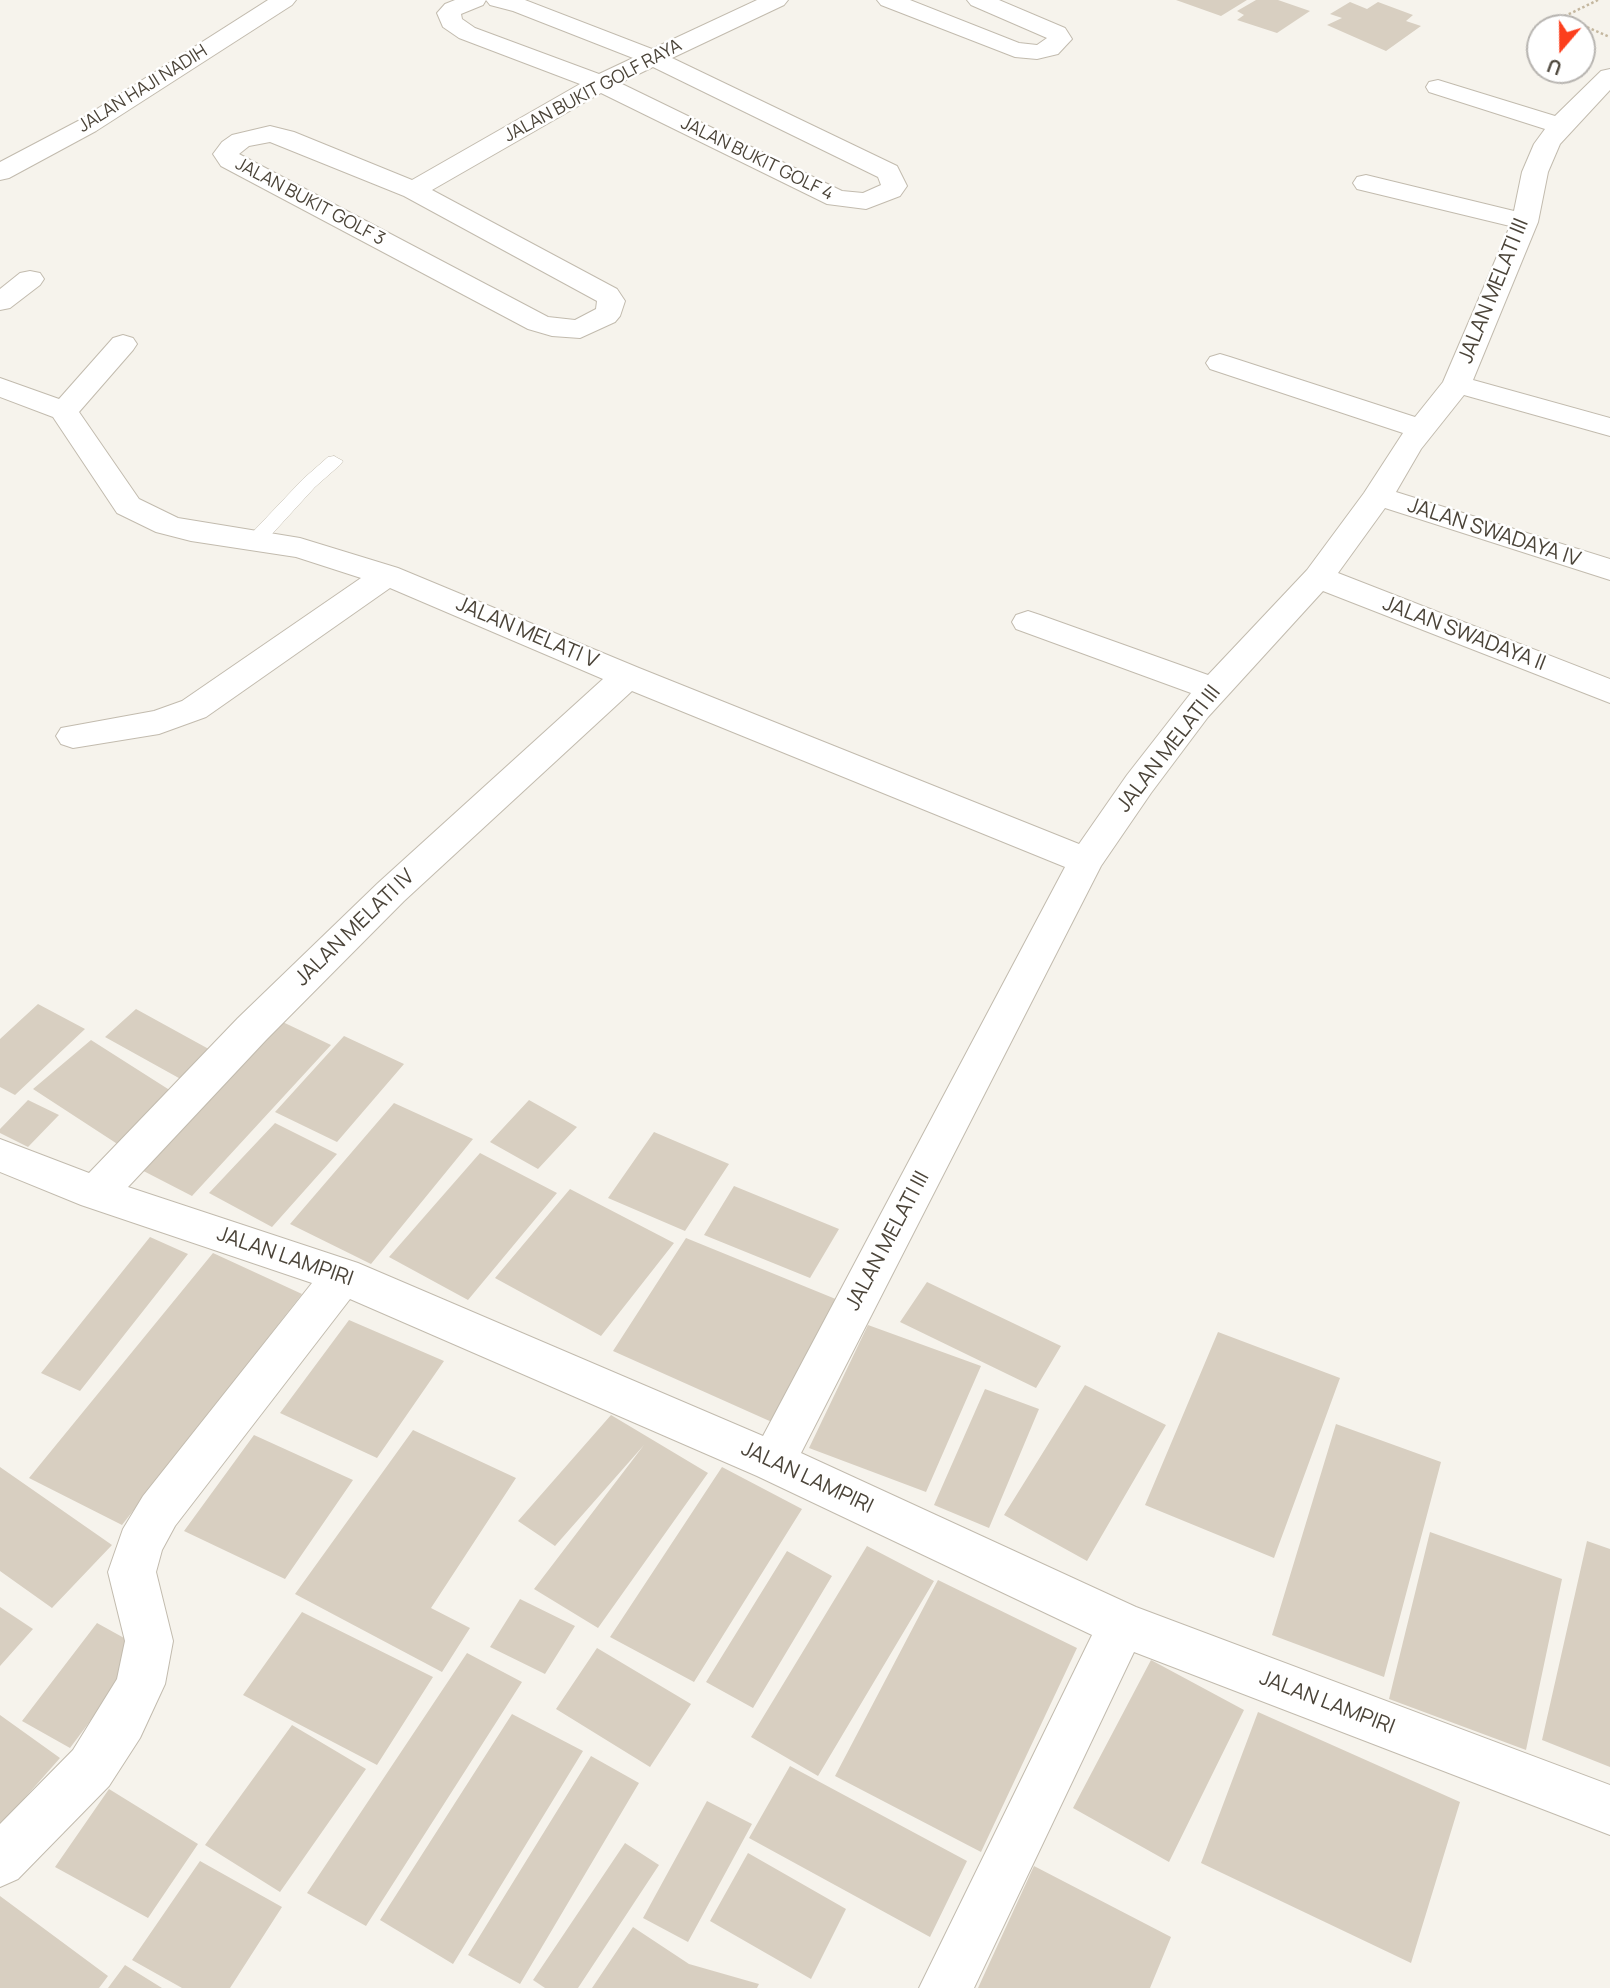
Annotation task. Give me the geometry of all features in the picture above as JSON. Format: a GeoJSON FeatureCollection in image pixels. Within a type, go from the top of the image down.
{"type":"FeatureCollection","features":[{"type":"Feature","properties":{"kind":"street","name":"JALAN HAJI NADIH"},"geometry":{"type":"LineString","coordinates":[[0,172],[88,126],[284,0]]}},
{"type":"Feature","properties":{"kind":"street"},"geometry":{"type":"LineString","coordinates":[[475,0],[449,13],[448,18],[456,27],[600,83]]}},
{"type":"Feature","properties":{"kind":"street"},"geometry":{"type":"LineString","coordinates":[[498,0],[522,6],[653,58]]}},
{"type":"Feature","properties":{"kind":"street","name":"JALAN BUKIT GOLF RAYA"},"geometry":{"type":"LineString","coordinates":[[413,190],[600,83],[776,0]]}},
{"type":"Feature","properties":{"kind":"street"},"geometry":{"type":"LineString","coordinates":[[889,0],[1015,50],[1049,50],[1059,39],[1057,33],[979,0]]}},
{"type":"Feature","properties":{"kind":"street","name":"JALAN BUKIT GOLF 4"},"geometry":{"type":"LineString","coordinates":[[600,83],[836,198],[866,201],[891,190],[894,186],[894,181],[887,172],[653,58]]}},
{"type":"Feature","properties":{"kind":"street"},"geometry":{"type":"LineString","coordinates":[[1437,88],[1560,126]]}},
{"type":"Feature","properties":{"kind":"street","name":"JALAN MELATI III"},"geometry":{"type":"LineString","coordinates":[[773,1462],[1086,861],[1139,785],[1213,689],[1318,577],[1378,496],[1421,429],[1457,384],[1525,222],[1535,172],[1547,144],[1560,126],[1604,90]]}},
{"type":"Feature","properties":{"kind":"street","name":"JALAN BUKIT GOLF 3"},"geometry":{"type":"LineString","coordinates":[[256,135],[285,137],[413,190],[607,295],[611,302],[610,310],[605,316],[580,328],[552,327],[538,323],[230,161],[226,154],[231,147],[256,135]]}},
{"type":"Feature","properties":{"kind":"street"},"geometry":{"type":"LineString","coordinates":[[1366,183],[1525,222]]}},
{"type":"Feature","properties":{"kind":"street"},"geometry":{"type":"LineString","coordinates":[[0,302],[30,279]]}},
{"type":"Feature","properties":{"kind":"street"},"geometry":{"type":"LineString","coordinates":[[0,387],[64,411],[123,344]]}},
{"type":"Feature","properties":{"kind":"street"},"geometry":{"type":"LineString","coordinates":[[1220,363],[1421,429]]}},
{"type":"Feature","properties":{"kind":"street"},"geometry":{"type":"LineString","coordinates":[[1457,384],[1610,427]]}},
{"type":"Feature","properties":{"kind":"street","name":"JALAN MELATI V"},"geometry":{"type":"LineString","coordinates":[[64,411],[128,506],[179,528],[300,548],[387,575],[627,676],[1086,861]]}},
{"type":"Feature","properties":{"kind":"street","name":"JALAN SWADAYA IV"},"geometry":{"type":"LineString","coordinates":[[1378,496],[1610,570]]}},
{"type":"Feature","properties":{"kind":"street"},"geometry":{"type":"LineString","coordinates":[[73,736],[159,722],[194,709],[387,575]]}},
{"type":"Feature","properties":{"kind":"street","name":"JALAN SWADAYA II"},"geometry":{"type":"LineString","coordinates":[[1318,577],[1610,692]]}},
{"type":"Feature","properties":{"kind":"street"},"geometry":{"type":"LineString","coordinates":[[1028,622],[1213,689]]}},
{"type":"Feature","properties":{"kind":"street","name":"JALAN MELATI IV"},"geometry":{"type":"LineString","coordinates":[[96,1193],[252,1029],[371,912],[627,676]]}},
{"type":"Feature","properties":{"kind":"street","name":"JALAN LAMPIRI"},"geometry":{"type":"LineString","coordinates":[[0,1155],[96,1193],[343,1276],[773,1462],[1122,1625],[1610,1810]]}},
{"type":"Feature","properties":{"kind":"street"},"geometry":{"type":"LineString","coordinates":[[0,1861],[91,1768],[122,1721],[141,1684],[149,1641],[132,1572],[140,1544],[159,1511],[343,1276]]}},
{"type":"Feature","properties":{"kind":"street"},"geometry":{"type":"LineString","coordinates":[[946,1988],[1122,1625]]}},
{"type":"Feature","properties":{"kind":"lane"},"geometry":{"type":"LineString","coordinates":[[255,541],[334,461]]}},
{"type":"Feature","properties":{"kind":"path"},"geometry":{"type":"LineString","coordinates":[[1598,0],[1563,17],[1610,37]]}},
{"type":"Feature","properties":{"kind":"building"},"geometry":{"type":"Polygon","coordinates":[[[1176,0],[1247,0],[1221,16],[1176,0]]]}},
{"type":"Feature","properties":{"kind":"building"},"geometry":{"type":"Polygon","coordinates":[[[1256,0],[1278,0],[1310,11],[1277,33],[1237,20],[1244,15],[1237,11],[1256,0]]]}},
{"type":"Feature","properties":{"kind":"building"},"geometry":{"type":"Polygon","coordinates":[[[1350,2],[1367,9],[1378,2],[1413,15],[1406,21],[1421,26],[1386,51],[1327,25],[1342,18],[1330,14],[1350,2]]]}},
{"type":"Feature","properties":{"kind":"building"},"geometry":{"type":"Polygon","coordinates":[[[38,1004],[85,1029],[15,1095],[0,1087],[0,1039],[38,1004]]]}},
{"type":"Feature","properties":{"kind":"building"},"geometry":{"type":"Polygon","coordinates":[[[136,1009],[216,1053],[186,1082],[105,1037],[136,1009]]]}},
{"type":"Feature","properties":{"kind":"building"},"geometry":{"type":"Polygon","coordinates":[[[268,1015],[331,1045],[192,1196],[128,1163],[268,1015]]]}},
{"type":"Feature","properties":{"kind":"building"},"geometry":{"type":"Polygon","coordinates":[[[344,1036],[404,1064],[337,1142],[275,1112],[344,1036]]]}},
{"type":"Feature","properties":{"kind":"building"},"geometry":{"type":"Polygon","coordinates":[[[91,1040],[179,1096],[122,1147],[33,1089],[91,1040]]]}},
{"type":"Feature","properties":{"kind":"building"},"geometry":{"type":"Polygon","coordinates":[[[28,1100],[59,1115],[28,1147],[0,1133],[0,1129],[28,1100]]]}},
{"type":"Feature","properties":{"kind":"building"},"geometry":{"type":"Polygon","coordinates":[[[529,1100],[577,1127],[538,1169],[490,1142],[529,1100]]]}},
{"type":"Feature","properties":{"kind":"building"},"geometry":{"type":"Polygon","coordinates":[[[394,1103],[473,1139],[371,1264],[290,1224],[394,1103]]]}},
{"type":"Feature","properties":{"kind":"building"},"geometry":{"type":"Polygon","coordinates":[[[275,1123],[337,1154],[272,1227],[209,1193],[275,1123]]]}},
{"type":"Feature","properties":{"kind":"building"},"geometry":{"type":"Polygon","coordinates":[[[654,1132],[729,1164],[685,1231],[608,1198],[654,1132]]]}},
{"type":"Feature","properties":{"kind":"building"},"geometry":{"type":"Polygon","coordinates":[[[480,1153],[557,1193],[468,1300],[389,1257],[480,1153]]]}},
{"type":"Feature","properties":{"kind":"building"},"geometry":{"type":"Polygon","coordinates":[[[734,1186],[839,1229],[810,1278],[704,1235],[734,1186]]]}},
{"type":"Feature","properties":{"kind":"building"},"geometry":{"type":"Polygon","coordinates":[[[570,1189],[674,1243],[601,1336],[495,1278],[570,1189]]]}},
{"type":"Feature","properties":{"kind":"building"},"geometry":{"type":"Polygon","coordinates":[[[150,1237],[188,1254],[80,1391],[41,1373],[150,1237]]]}},
{"type":"Feature","properties":{"kind":"building"},"geometry":{"type":"Polygon","coordinates":[[[686,1238],[843,1302],[774,1423],[613,1351],[686,1238]]]}},
{"type":"Feature","properties":{"kind":"building"},"geometry":{"type":"Polygon","coordinates":[[[213,1253],[302,1294],[122,1525],[29,1478],[213,1253]]]}},
{"type":"Feature","properties":{"kind":"building"},"geometry":{"type":"Polygon","coordinates":[[[927,1282],[1061,1346],[1036,1388],[900,1322],[927,1282]]]}},
{"type":"Feature","properties":{"kind":"building"},"geometry":{"type":"Polygon","coordinates":[[[349,1320],[444,1361],[377,1458],[280,1413],[349,1320]]]}},
{"type":"Feature","properties":{"kind":"building"},"geometry":{"type":"Polygon","coordinates":[[[868,1325],[981,1366],[926,1492],[809,1448],[868,1325]]]}},
{"type":"Feature","properties":{"kind":"building"},"geometry":{"type":"Polygon","coordinates":[[[1218,1332],[1340,1378],[1274,1558],[1145,1505],[1218,1332]]]}},
{"type":"Feature","properties":{"kind":"building"},"geometry":{"type":"Polygon","coordinates":[[[1085,1385],[1166,1425],[1087,1561],[1004,1515],[1085,1385]]]}},
{"type":"Feature","properties":{"kind":"building"},"geometry":{"type":"Polygon","coordinates":[[[985,1389],[1039,1409],[989,1528],[934,1505],[985,1389]]]}},
{"type":"Feature","properties":{"kind":"building"},"geometry":{"type":"Polygon","coordinates":[[[611,1415],[708,1473],[598,1628],[534,1589],[644,1445],[555,1546],[518,1521],[611,1415]]]}},
{"type":"Feature","properties":{"kind":"building"},"geometry":{"type":"Polygon","coordinates":[[[1336,1424],[1441,1462],[1384,1677],[1272,1635],[1336,1424]]]}},
{"type":"Feature","properties":{"kind":"building"},"geometry":{"type":"Polygon","coordinates":[[[413,1430],[516,1478],[431,1608],[470,1628],[442,1672],[295,1594],[413,1430]]]}},
{"type":"Feature","properties":{"kind":"building"},"geometry":{"type":"Polygon","coordinates":[[[254,1435],[353,1480],[285,1579],[184,1531],[254,1435]]]}},
{"type":"Feature","properties":{"kind":"building"},"geometry":{"type":"Polygon","coordinates":[[[0,1467],[112,1545],[52,1608],[0,1571],[0,1467]]]}},
{"type":"Feature","properties":{"kind":"building"},"geometry":{"type":"Polygon","coordinates":[[[722,1467],[802,1509],[694,1682],[610,1637],[722,1467]]]}},
{"type":"Feature","properties":{"kind":"building"},"geometry":{"type":"Polygon","coordinates":[[[1430,1532],[1562,1579],[1526,1750],[1389,1699],[1430,1532]]]}},
{"type":"Feature","properties":{"kind":"building"},"geometry":{"type":"Polygon","coordinates":[[[1587,1541],[1610,1549],[1610,1767],[1542,1740],[1587,1541]]]}},
{"type":"Feature","properties":{"kind":"building"},"geometry":{"type":"Polygon","coordinates":[[[867,1546],[934,1581],[818,1776],[751,1737],[867,1546]]]}},
{"type":"Feature","properties":{"kind":"building"},"geometry":{"type":"Polygon","coordinates":[[[787,1551],[832,1576],[753,1708],[706,1682],[787,1551]]]}},
{"type":"Feature","properties":{"kind":"building"},"geometry":{"type":"Polygon","coordinates":[[[938,1580],[1077,1648],[981,1852],[835,1776],[938,1580]]]}},
{"type":"Feature","properties":{"kind":"building"},"geometry":{"type":"Polygon","coordinates":[[[520,1599],[575,1626],[545,1674],[490,1647],[520,1599]]]}},
{"type":"Feature","properties":{"kind":"building"},"geometry":{"type":"Polygon","coordinates":[[[0,1607],[33,1629],[0,1666],[0,1607]]]}},
{"type":"Feature","properties":{"kind":"building"},"geometry":{"type":"Polygon","coordinates":[[[302,1612],[433,1677],[377,1765],[243,1695],[302,1612]]]}},
{"type":"Feature","properties":{"kind":"building"},"geometry":{"type":"Polygon","coordinates":[[[97,1623],[144,1649],[70,1748],[22,1721],[97,1623]]]}},
{"type":"Feature","properties":{"kind":"building"},"geometry":{"type":"Polygon","coordinates":[[[597,1648],[691,1704],[650,1767],[556,1709],[597,1648]]]}},
{"type":"Feature","properties":{"kind":"building"},"geometry":{"type":"Polygon","coordinates":[[[467,1653],[522,1682],[366,1926],[307,1893],[467,1653]]]}},
{"type":"Feature","properties":{"kind":"building"},"geometry":{"type":"Polygon","coordinates":[[[1151,1660],[1244,1710],[1169,1862],[1073,1808],[1151,1660]]]}},
{"type":"Feature","properties":{"kind":"building"},"geometry":{"type":"Polygon","coordinates":[[[1258,1712],[1460,1802],[1411,1963],[1201,1863],[1258,1712]]]}},
{"type":"Feature","properties":{"kind":"building"},"geometry":{"type":"Polygon","coordinates":[[[512,1714],[583,1751],[453,1964],[380,1920],[512,1714]]]}},
{"type":"Feature","properties":{"kind":"building"},"geometry":{"type":"Polygon","coordinates":[[[0,1715],[60,1758],[0,1826],[0,1715]]]}},
{"type":"Feature","properties":{"kind":"building"},"geometry":{"type":"Polygon","coordinates":[[[292,1725],[366,1769],[280,1892],[205,1845],[292,1725]]]}},
{"type":"Feature","properties":{"kind":"building"},"geometry":{"type":"Polygon","coordinates":[[[591,1756],[639,1783],[520,1984],[468,1955],[591,1756]]]}},
{"type":"Feature","properties":{"kind":"building"},"geometry":{"type":"Polygon","coordinates":[[[790,1766],[967,1861],[930,1937],[749,1838],[790,1766]]]}},
{"type":"Feature","properties":{"kind":"building"},"geometry":{"type":"Polygon","coordinates":[[[109,1789],[198,1844],[148,1918],[55,1867],[109,1789]]]}},
{"type":"Feature","properties":{"kind":"building"},"geometry":{"type":"Polygon","coordinates":[[[707,1801],[752,1824],[688,1942],[643,1918],[707,1801]]]}},
{"type":"Feature","properties":{"kind":"building"},"geometry":{"type":"Polygon","coordinates":[[[625,1843],[659,1865],[578,1988],[545,1988],[533,1980],[625,1843]]]}},
{"type":"Feature","properties":{"kind":"building"},"geometry":{"type":"Polygon","coordinates":[[[748,1853],[846,1909],[811,1979],[710,1921],[748,1853]]]}},
{"type":"Feature","properties":{"kind":"building"},"geometry":{"type":"Polygon","coordinates":[[[200,1861],[282,1907],[230,1988],[182,1988],[132,1960],[200,1861]]]}},
{"type":"Feature","properties":{"kind":"building"},"geometry":{"type":"Polygon","coordinates":[[[1034,1866],[1171,1937],[1150,1988],[978,1988],[1034,1866]]]}},
{"type":"Feature","properties":{"kind":"building"},"geometry":{"type":"Polygon","coordinates":[[[0,1896],[108,1976],[99,1988],[0,1988],[0,1896]]]}},
{"type":"Feature","properties":{"kind":"building"},"geometry":{"type":"Polygon","coordinates":[[[633,1927],[689,1964],[759,1984],[757,1988],[592,1988],[633,1927]]]}},
{"type":"Feature","properties":{"kind":"building"},"geometry":{"type":"Polygon","coordinates":[[[125,1965],[162,1988],[108,1988],[125,1965]]]}}]}
